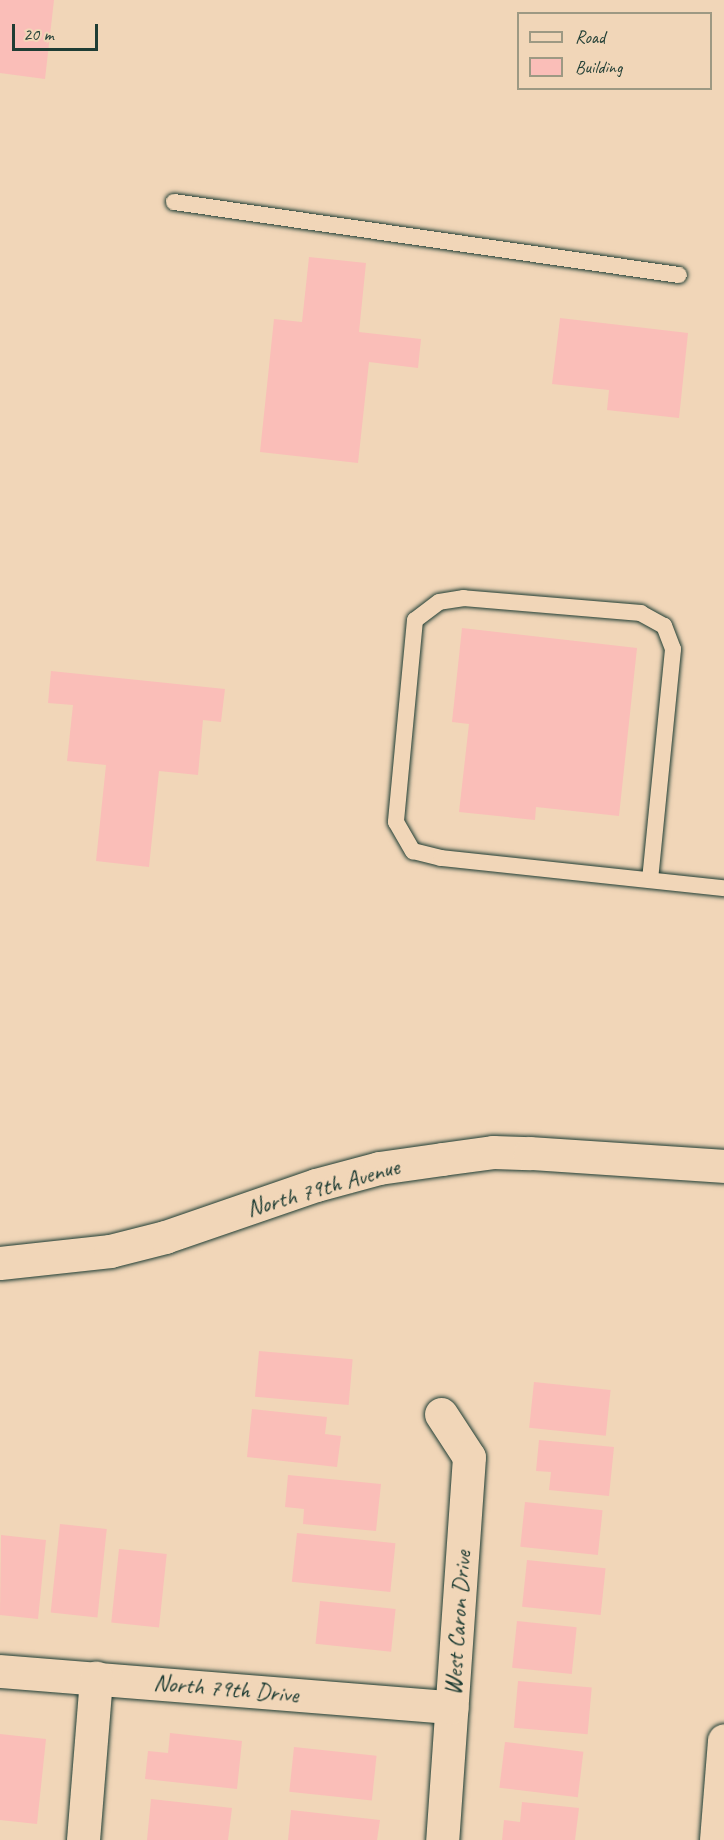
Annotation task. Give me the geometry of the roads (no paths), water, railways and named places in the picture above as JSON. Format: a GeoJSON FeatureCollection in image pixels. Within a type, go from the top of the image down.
{"type":"FeatureCollection","features":[{"type":"Feature","properties":{"kind":"street","name":"North 79th Avenue"},"geometry":{"type":"LineString","coordinates":[[0,1263],[45,1260],[110,1251],[165,1237],[316,1185],[379,1168],[492,1152],[530,1152],[724,1166]]}},
{"type":"Feature","properties":{"kind":"street","name":"West Caron Drive"},"geometry":{"type":"LineString","coordinates":[[441,1414],[469,1457],[442,1840]]}},
{"type":"Feature","properties":{"kind":"street","name":"North 79th Drive"},"geometry":{"type":"LineString","coordinates":[[0,1671],[453,1707]]}},
{"type":"Feature","properties":{"kind":"street"},"geometry":{"type":"LineString","coordinates":[[84,1840],[96,1678]]}},
{"type":"Feature","properties":{"kind":"street"},"geometry":{"type":"LineString","coordinates":[[716,1840],[724,1740]]}},
{"type":"Feature","properties":{"kind":"lane"},"geometry":{"type":"LineString","coordinates":[[174,202],[679,275]]}},
{"type":"Feature","properties":{"kind":"lane"},"geometry":{"type":"LineString","coordinates":[[650,880],[673,649],[664,626],[641,614],[464,598],[439,602],[415,620],[396,822],[413,851],[441,858],[724,888]]}}]}
